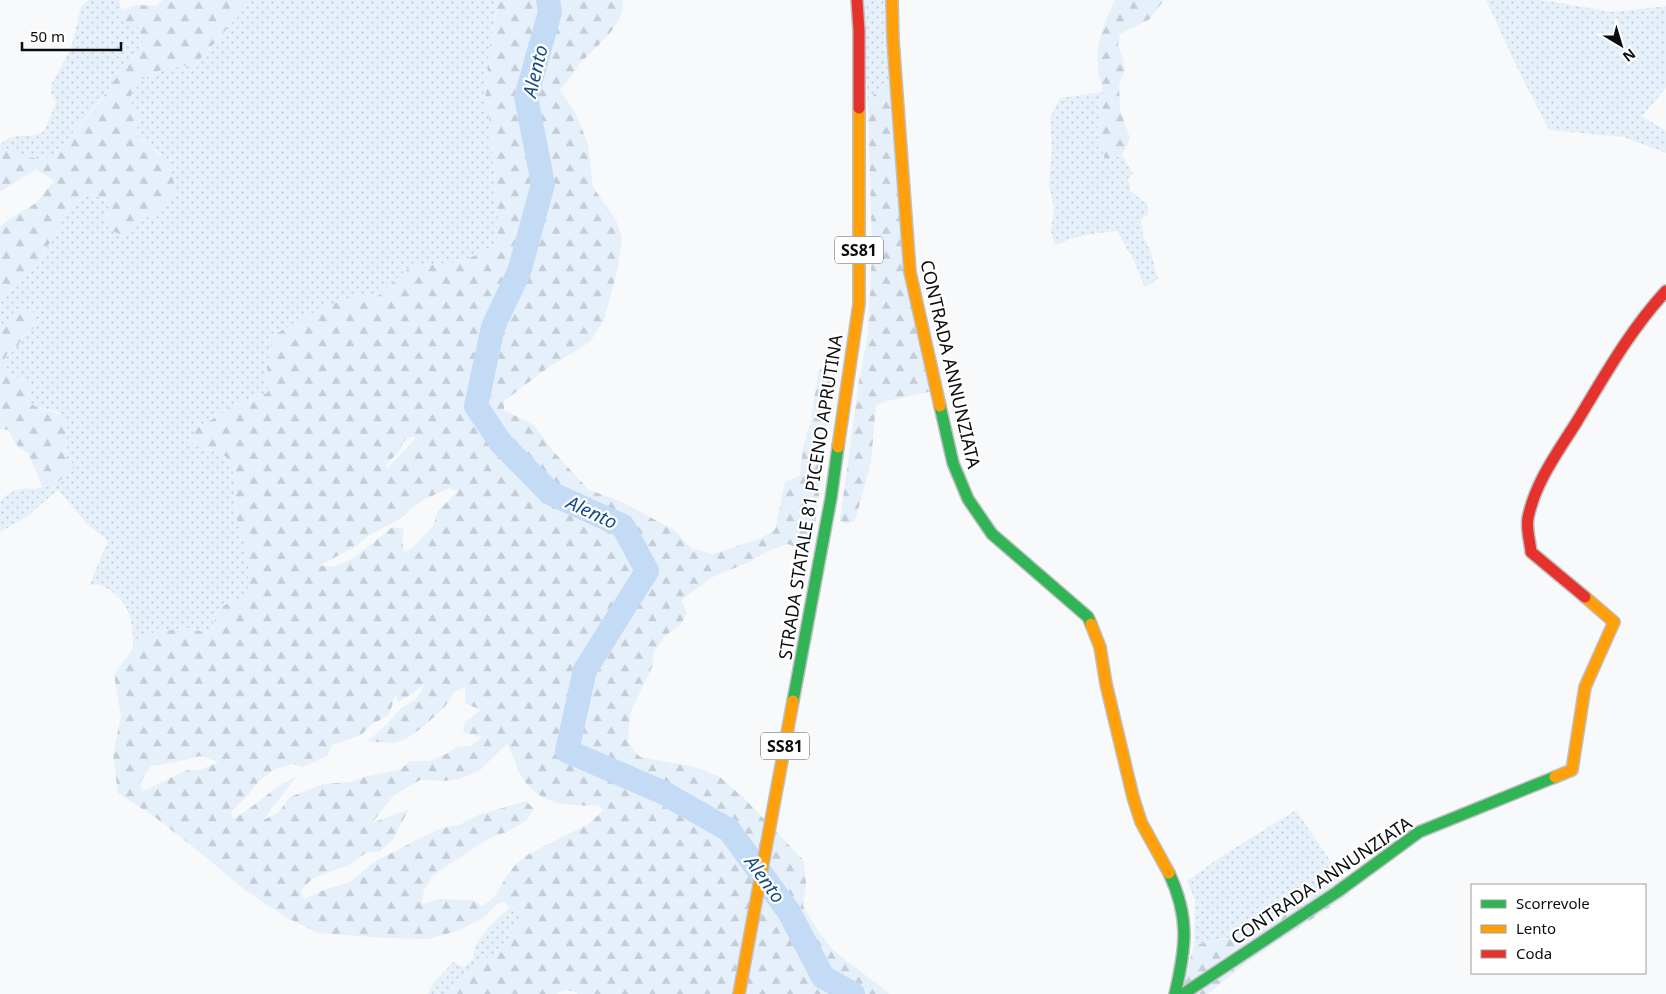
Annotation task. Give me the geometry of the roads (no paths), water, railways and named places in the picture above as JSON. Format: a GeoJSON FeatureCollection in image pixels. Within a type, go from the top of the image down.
{"type":"FeatureCollection","features":[{"type":"Feature","properties":{"kind":"main road","name":"STRADA STATALE 81 PICENO APRUTINA"},"geometry":{"type":"LineString","coordinates":[[739,994],[831,498],[859,304],[859,31],[857,0]]}},
{"type":"Feature","properties":{"kind":"main road","name":"CONTRADA ANNUNZIATA"},"geometry":{"type":"LineString","coordinates":[[892,0],[893,40],[910,272],[953,462],[968,499],[992,534],[1088,617],[1100,647],[1106,684],[1133,797],[1141,822],[1170,874],[1181,902],[1185,926],[1183,959],[1175,994]]}},
{"type":"Feature","properties":{"kind":"main road","name":"CONTRADA ANNUNZIATA"},"geometry":{"type":"LineString","coordinates":[[1183,994],[1338,892],[1419,832],[1572,770],[1585,687],[1614,622],[1531,552],[1528,519],[1539,484],[1591,397],[1622,346],[1666,291]]}},
{"type":"Feature","properties":{"kind":"waterway","name":"Alento"},"geometry":{"type":"LineString","coordinates":[[548,0],[550,12],[526,97],[543,184],[519,272],[493,327],[476,406],[501,443],[550,493],[623,526],[647,571],[585,670],[567,751],[662,792],[729,830],[789,912],[823,977],[853,994]]}}]}
